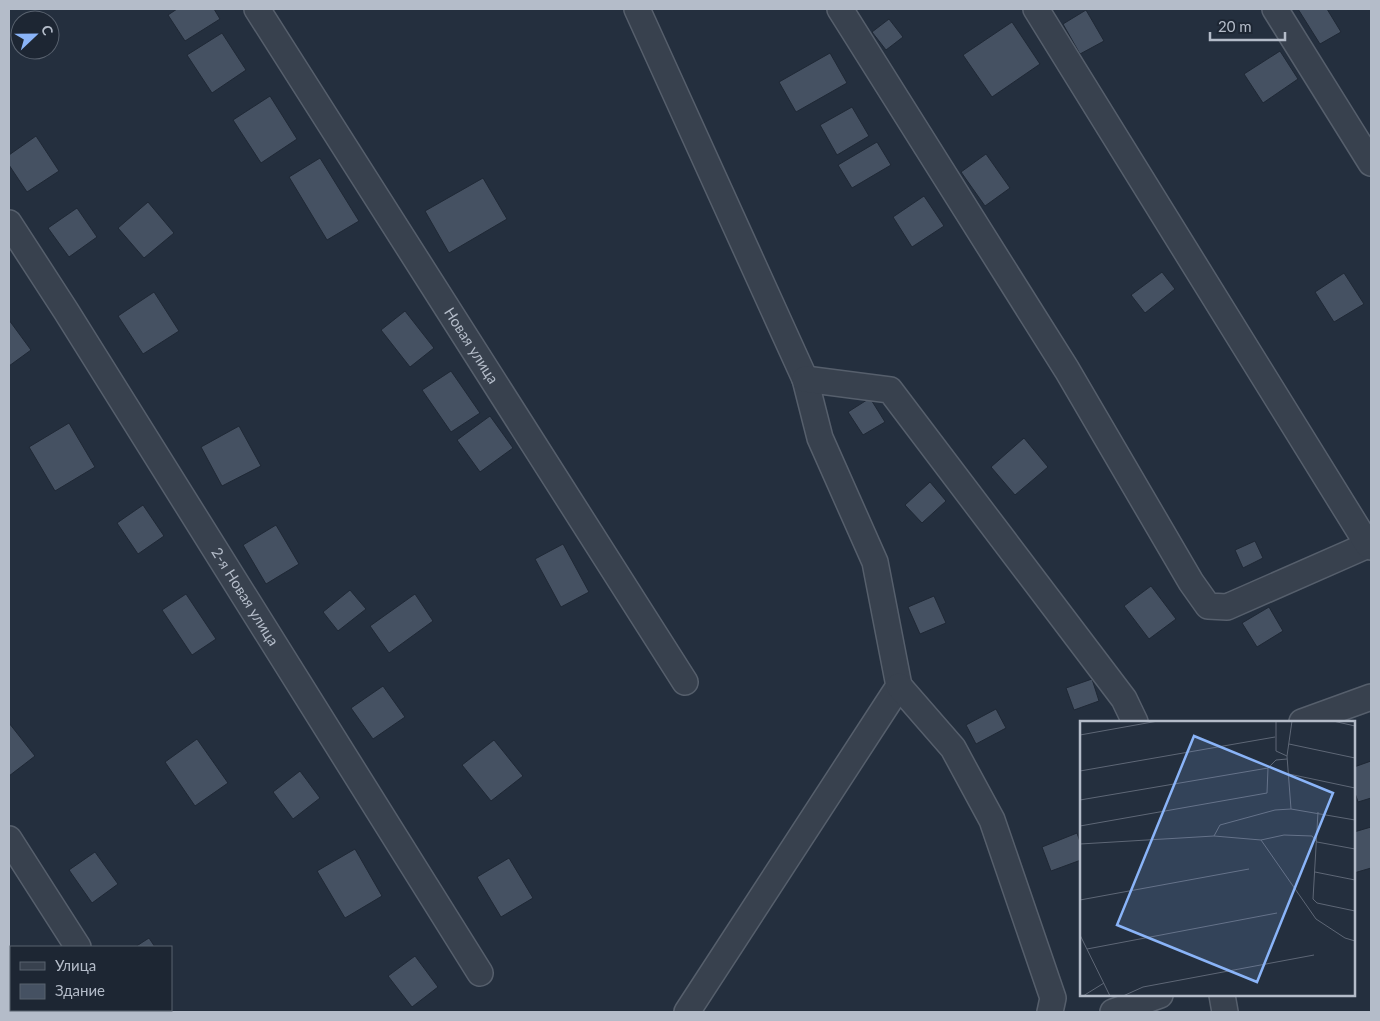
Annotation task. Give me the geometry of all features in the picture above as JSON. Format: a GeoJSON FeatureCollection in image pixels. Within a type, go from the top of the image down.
{"type":"FeatureCollection","features":[{"type":"Feature","properties":{"kind":"street","name":"Новая улица"},"geometry":{"type":"LineString","coordinates":[[257,9],[685,682]]}},
{"type":"Feature","properties":{"kind":"street"},"geometry":{"type":"LineString","coordinates":[[637,9],[805,379],[820,438],[875,562],[899,686],[953,748],[992,820],[1053,998],[1050,1012]]}},
{"type":"Feature","properties":{"kind":"street"},"geometry":{"type":"LineString","coordinates":[[840,9],[1067,370],[1191,582],[1208,606],[1226,607],[1370,546],[1036,9]]}},
{"type":"Feature","properties":{"kind":"street"},"geometry":{"type":"LineString","coordinates":[[1275,9],[1371,163]]}},
{"type":"Feature","properties":{"kind":"street","name":"2-я Новая улица"},"geometry":{"type":"LineString","coordinates":[[9,223],[480,973]]}},
{"type":"Feature","properties":{"kind":"street"},"geometry":{"type":"LineString","coordinates":[[805,379],[890,390],[1124,699],[1135,721]]}},
{"type":"Feature","properties":{"kind":"street"},"geometry":{"type":"LineString","coordinates":[[687,1012],[899,686]]}},
{"type":"Feature","properties":{"kind":"street"},"geometry":{"type":"LineString","coordinates":[[1305,721],[1371,697]]}},
{"type":"Feature","properties":{"kind":"street"},"geometry":{"type":"LineString","coordinates":[[9,839],[77,946]]}},
{"type":"Feature","properties":{"kind":"street"},"geometry":{"type":"LineString","coordinates":[[1113,1012],[1157,996]]}},
{"type":"Feature","properties":{"kind":"street"},"geometry":{"type":"LineString","coordinates":[[1222,996],[1225,1012]]}},
{"type":"Feature","properties":{"kind":"building"},"geometry":{"type":"Polygon","coordinates":[[[177,9],[214,9],[220,19],[185,41],[168,15],[177,9]]]}},
{"type":"Feature","properties":{"kind":"building"},"geometry":{"type":"Polygon","coordinates":[[[1298,9],[1327,9],[1341,32],[1320,44],[1298,9]]]}},
{"type":"Feature","properties":{"kind":"building"},"geometry":{"type":"Polygon","coordinates":[[[1086,10],[1104,41],[1080,54],[1063,24],[1086,10]]]}},
{"type":"Feature","properties":{"kind":"building"},"geometry":{"type":"Polygon","coordinates":[[[889,19],[903,37],[886,50],[872,32],[889,19]]]}},
{"type":"Feature","properties":{"kind":"building"},"geometry":{"type":"Polygon","coordinates":[[[1012,22],[1040,64],[992,97],[963,55],[1012,22]]]}},
{"type":"Feature","properties":{"kind":"building"},"geometry":{"type":"Polygon","coordinates":[[[222,33],[246,70],[212,93],[187,55],[222,33]]]}},
{"type":"Feature","properties":{"kind":"building"},"geometry":{"type":"Polygon","coordinates":[[[1280,51],[1298,79],[1263,103],[1244,74],[1280,51]]]}},
{"type":"Feature","properties":{"kind":"building"},"geometry":{"type":"Polygon","coordinates":[[[830,53],[847,83],[796,112],[779,82],[830,53]]]}},
{"type":"Feature","properties":{"kind":"building"},"geometry":{"type":"Polygon","coordinates":[[[270,96],[297,139],[261,163],[233,120],[270,96]]]}},
{"type":"Feature","properties":{"kind":"building"},"geometry":{"type":"Polygon","coordinates":[[[852,107],[869,136],[837,155],[820,125],[852,107]]]}},
{"type":"Feature","properties":{"kind":"building"},"geometry":{"type":"Polygon","coordinates":[[[36,136],[59,171],[27,192],[9,165],[9,155],[36,136]]]}},
{"type":"Feature","properties":{"kind":"building"},"geometry":{"type":"Polygon","coordinates":[[[877,142],[891,165],[852,188],[838,165],[877,142]]]}},
{"type":"Feature","properties":{"kind":"building"},"geometry":{"type":"Polygon","coordinates":[[[986,154],[1010,188],[985,206],[961,172],[986,154]]]}},
{"type":"Feature","properties":{"kind":"building"},"geometry":{"type":"Polygon","coordinates":[[[320,158],[359,221],[327,240],[289,177],[320,158]]]}},
{"type":"Feature","properties":{"kind":"building"},"geometry":{"type":"Polygon","coordinates":[[[483,178],[507,219],[449,253],[425,211],[483,178]]]}},
{"type":"Feature","properties":{"kind":"building"},"geometry":{"type":"Polygon","coordinates":[[[924,196],[944,226],[912,247],[893,217],[924,196]]]}},
{"type":"Feature","properties":{"kind":"building"},"geometry":{"type":"Polygon","coordinates":[[[148,202],[174,233],[144,258],[118,228],[148,202]]]}},
{"type":"Feature","properties":{"kind":"building"},"geometry":{"type":"Polygon","coordinates":[[[77,208],[97,237],[69,257],[48,228],[77,208]]]}},
{"type":"Feature","properties":{"kind":"building"},"geometry":{"type":"Polygon","coordinates":[[[1162,272],[1175,289],[1145,313],[1131,295],[1162,272]]]}},
{"type":"Feature","properties":{"kind":"building"},"geometry":{"type":"Polygon","coordinates":[[[1344,273],[1364,304],[1334,322],[1315,292],[1344,273]]]}},
{"type":"Feature","properties":{"kind":"building"},"geometry":{"type":"Polygon","coordinates":[[[154,292],[179,331],[143,354],[118,316],[154,292]]]}},
{"type":"Feature","properties":{"kind":"building"},"geometry":{"type":"Polygon","coordinates":[[[405,311],[434,348],[410,367],[381,330],[405,311]]]}},
{"type":"Feature","properties":{"kind":"building"},"geometry":{"type":"Polygon","coordinates":[[[9,320],[31,350],[9,366],[9,320]]]}},
{"type":"Feature","properties":{"kind":"building"},"geometry":{"type":"Polygon","coordinates":[[[451,371],[480,413],[451,432],[422,390],[451,371]]]}},
{"type":"Feature","properties":{"kind":"building"},"geometry":{"type":"Polygon","coordinates":[[[870,398],[885,422],[863,435],[848,412],[870,398]]]}},
{"type":"Feature","properties":{"kind":"building"},"geometry":{"type":"Polygon","coordinates":[[[490,416],[513,448],[480,472],[457,440],[490,416]]]}},
{"type":"Feature","properties":{"kind":"building"},"geometry":{"type":"Polygon","coordinates":[[[69,423],[95,467],[55,491],[29,447],[69,423]]]}},
{"type":"Feature","properties":{"kind":"building"},"geometry":{"type":"Polygon","coordinates":[[[239,426],[261,466],[222,486],[201,447],[239,426]]]}},
{"type":"Feature","properties":{"kind":"building"},"geometry":{"type":"Polygon","coordinates":[[[1024,438],[1048,467],[1015,495],[991,467],[1024,438]]]}},
{"type":"Feature","properties":{"kind":"building"},"geometry":{"type":"Polygon","coordinates":[[[930,482],[946,501],[922,523],[905,505],[930,482]]]}},
{"type":"Feature","properties":{"kind":"building"},"geometry":{"type":"Polygon","coordinates":[[[143,505],[164,536],[138,554],[117,523],[143,505]]]}},
{"type":"Feature","properties":{"kind":"building"},"geometry":{"type":"Polygon","coordinates":[[[276,525],[299,564],[266,584],[243,545],[276,525]]]}},
{"type":"Feature","properties":{"kind":"building"},"geometry":{"type":"Polygon","coordinates":[[[1255,541],[1263,558],[1243,568],[1235,550],[1255,541]]]}},
{"type":"Feature","properties":{"kind":"building"},"geometry":{"type":"Polygon","coordinates":[[[563,544],[589,592],[561,607],[535,559],[563,544]]]}},
{"type":"Feature","properties":{"kind":"building"},"geometry":{"type":"Polygon","coordinates":[[[1151,586],[1176,619],[1149,639],[1124,606],[1151,586]]]}},
{"type":"Feature","properties":{"kind":"building"},"geometry":{"type":"Polygon","coordinates":[[[350,590],[366,609],[338,631],[323,612],[350,590]]]}},
{"type":"Feature","properties":{"kind":"building"},"geometry":{"type":"Polygon","coordinates":[[[186,594],[216,639],[192,655],[162,610],[186,594]]]}},
{"type":"Feature","properties":{"kind":"building"},"geometry":{"type":"Polygon","coordinates":[[[415,594],[433,621],[389,653],[370,626],[415,594]]]}},
{"type":"Feature","properties":{"kind":"building"},"geometry":{"type":"Polygon","coordinates":[[[934,596],[946,623],[920,634],[908,607],[934,596]]]}},
{"type":"Feature","properties":{"kind":"building"},"geometry":{"type":"Polygon","coordinates":[[[1269,607],[1283,631],[1257,647],[1242,623],[1269,607]]]}},
{"type":"Feature","properties":{"kind":"building"},"geometry":{"type":"Polygon","coordinates":[[[1092,679],[1099,701],[1074,710],[1066,688],[1092,679]]]}},
{"type":"Feature","properties":{"kind":"building"},"geometry":{"type":"Polygon","coordinates":[[[383,686],[405,717],[373,739],[351,708],[383,686]]]}},
{"type":"Feature","properties":{"kind":"building"},"geometry":{"type":"Polygon","coordinates":[[[996,709],[1006,728],[976,744],[966,725],[996,709]]]}},
{"type":"Feature","properties":{"kind":"building"},"geometry":{"type":"Polygon","coordinates":[[[9,723],[35,756],[9,776],[9,723]]]}},
{"type":"Feature","properties":{"kind":"building"},"geometry":{"type":"Polygon","coordinates":[[[197,739],[228,783],[195,806],[165,762],[197,739]]]}},
{"type":"Feature","properties":{"kind":"building"},"geometry":{"type":"Polygon","coordinates":[[[494,740],[523,776],[491,801],[462,765],[494,740]]]}},
{"type":"Feature","properties":{"kind":"building"},"geometry":{"type":"Polygon","coordinates":[[[1371,761],[1371,798],[1358,802],[1355,793],[1355,767],[1371,761]]]}},
{"type":"Feature","properties":{"kind":"building"},"geometry":{"type":"Polygon","coordinates":[[[300,771],[320,798],[293,819],[273,792],[300,771]]]}},
{"type":"Feature","properties":{"kind":"building"},"geometry":{"type":"Polygon","coordinates":[[[1371,827],[1371,868],[1355,873],[1355,832],[1371,827]]]}},
{"type":"Feature","properties":{"kind":"building"},"geometry":{"type":"Polygon","coordinates":[[[1077,833],[1080,842],[1080,860],[1051,871],[1042,847],[1077,833]]]}},
{"type":"Feature","properties":{"kind":"building"},"geometry":{"type":"Polygon","coordinates":[[[355,849],[382,896],[345,918],[317,871],[355,849]]]}},
{"type":"Feature","properties":{"kind":"building"},"geometry":{"type":"Polygon","coordinates":[[[95,852],[118,884],[92,903],[69,870],[95,852]]]}},
{"type":"Feature","properties":{"kind":"building"},"geometry":{"type":"Polygon","coordinates":[[[509,858],[533,898],[501,917],[477,877],[509,858]]]}},
{"type":"Feature","properties":{"kind":"building"},"geometry":{"type":"Polygon","coordinates":[[[149,938],[154,946],[137,946],[149,938]]]}},
{"type":"Feature","properties":{"kind":"building"},"geometry":{"type":"Polygon","coordinates":[[[415,956],[438,987],[412,1007],[388,976],[415,956]]]}}]}
